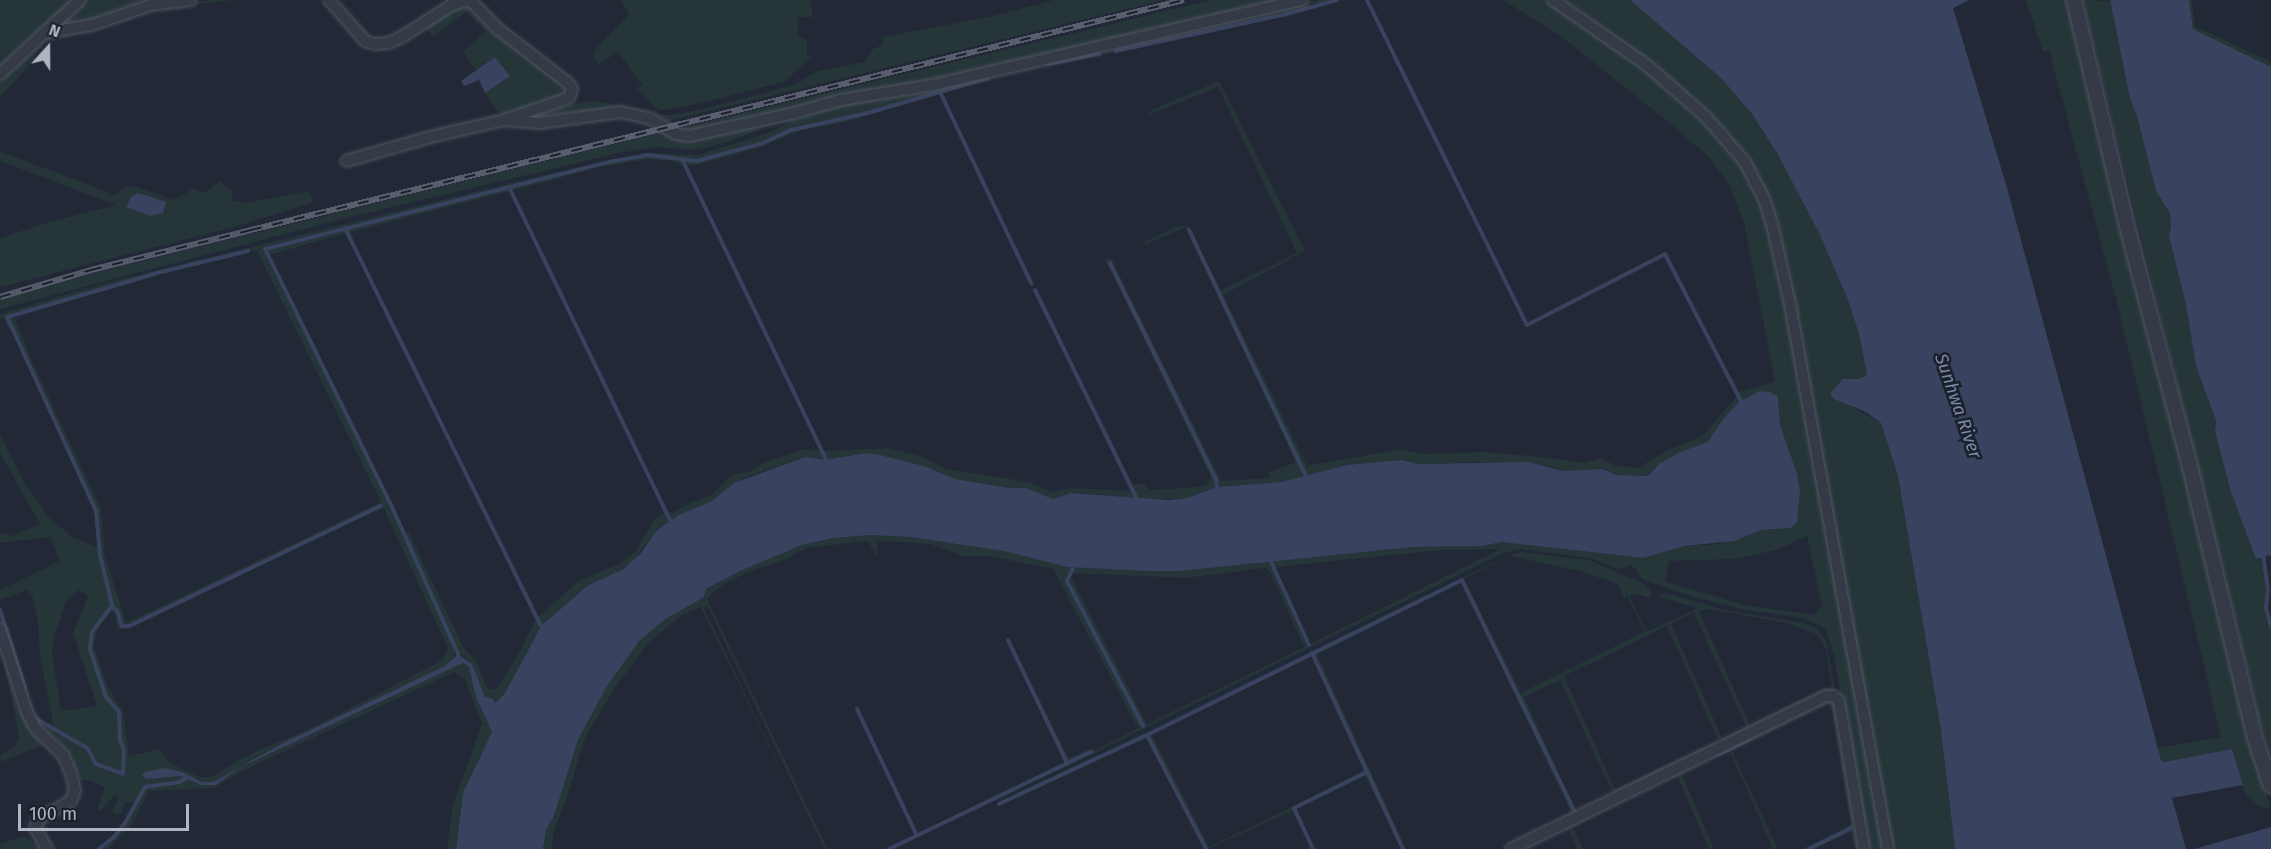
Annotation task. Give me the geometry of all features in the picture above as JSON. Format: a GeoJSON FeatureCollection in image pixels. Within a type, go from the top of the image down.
{"type":"FeatureCollection","features":[{"type":"Feature","properties":{"kind":"street"},"geometry":{"type":"LineString","coordinates":[[0,74],[80,0]]}},
{"type":"Feature","properties":{"kind":"street"},"geometry":{"type":"LineString","coordinates":[[45,33],[92,25],[151,5],[191,0]]}},
{"type":"Feature","properties":{"kind":"street"},"geometry":{"type":"LineString","coordinates":[[329,0],[365,41],[375,44],[388,43],[400,38],[452,5],[470,0],[498,29],[568,82],[572,89],[569,98],[504,120],[434,136],[346,161]]}},
{"type":"Feature","properties":{"kind":"street"},"geometry":{"type":"LineString","coordinates":[[504,120],[539,123],[597,113],[621,112],[651,119],[676,134],[689,136],[794,114],[841,100],[933,85],[1302,0]]}},
{"type":"Feature","properties":{"kind":"street"},"geometry":{"type":"LineString","coordinates":[[1553,0],[1648,66],[1705,116],[1737,150],[1764,198],[1790,304],[1888,849]]}},
{"type":"Feature","properties":{"kind":"street"},"geometry":{"type":"LineString","coordinates":[[2074,0],[2129,234],[2190,467],[2256,741],[2271,786]]}},
{"type":"Feature","properties":{"kind":"street"},"geometry":{"type":"LineString","coordinates":[[0,629],[27,712],[35,728],[63,756],[71,773],[75,790],[71,801],[40,818],[35,828],[47,849]]}},
{"type":"Feature","properties":{"kind":"street"},"geometry":{"type":"LineString","coordinates":[[1511,849],[1826,696],[1833,696],[1839,700],[1864,849]]}},
{"type":"Feature","properties":{"kind":"shaded area"},"geometry":{"type":"Polygon","coordinates":[[[0,0],[77,0],[0,70],[0,0]]]}},
{"type":"Feature","properties":{"kind":"shaded area"},"geometry":{"type":"Polygon","coordinates":[[[84,0],[170,0],[102,19],[58,26],[84,0]]]}},
{"type":"Feature","properties":{"kind":"shaded area"},"geometry":{"type":"Polygon","coordinates":[[[213,0],[234,0],[158,9],[97,29],[46,40],[28,67],[0,97],[0,80],[45,37],[157,7],[213,0]]]}},
{"type":"Feature","properties":{"kind":"shaded area"},"geometry":{"type":"Polygon","coordinates":[[[621,0],[810,0],[813,17],[798,17],[798,37],[807,39],[807,55],[813,57],[783,82],[702,103],[662,110],[656,108],[637,88],[642,85],[618,52],[599,64],[594,58],[594,51],[629,14],[621,0]]]}},
{"type":"Feature","properties":{"kind":"shaded area"},"geometry":{"type":"Polygon","coordinates":[[[1054,0],[1164,0],[668,121],[657,115],[674,115],[714,106],[793,85],[818,71],[865,62],[873,49],[883,45],[883,37],[989,17],[1054,0]]]}},
{"type":"Feature","properties":{"kind":"shaded area"},"geometry":{"type":"Polygon","coordinates":[[[1211,0],[1290,0],[695,133],[675,129],[1211,0]]]}},
{"type":"Feature","properties":{"kind":"shaded area"},"geometry":{"type":"Polygon","coordinates":[[[1318,0],[1333,0],[1282,14],[1113,52],[1116,47],[1318,0]]]}},
{"type":"Feature","properties":{"kind":"shaded area"},"geometry":{"type":"Polygon","coordinates":[[[1503,0],[1548,0],[1608,40],[1668,88],[1729,146],[1754,184],[1776,251],[1886,849],[1865,849],[1834,654],[1825,628],[1803,618],[1740,609],[1694,597],[1644,580],[1638,570],[1630,565],[1620,570],[1590,558],[1521,549],[1503,553],[1092,754],[892,849],[1092,753],[1090,751],[1068,762],[1009,639],[1069,758],[1091,749],[1096,750],[1138,728],[1053,569],[988,556],[963,556],[930,544],[878,542],[877,557],[868,541],[806,548],[785,560],[750,571],[722,585],[707,599],[828,849],[824,849],[707,605],[704,608],[819,849],[701,607],[682,615],[650,641],[614,689],[585,738],[554,831],[551,849],[543,849],[546,830],[554,816],[578,740],[607,686],[639,641],[664,620],[704,597],[706,589],[740,571],[802,545],[833,538],[871,535],[910,537],[1004,551],[1067,567],[1179,571],[1412,547],[1483,546],[1501,542],[1643,558],[1685,546],[1720,544],[1761,530],[1779,529],[1800,491],[1797,473],[1780,424],[1778,397],[1760,391],[1742,400],[1738,392],[1775,382],[1744,222],[1730,186],[1709,157],[1562,37],[1503,0]],[[1807,536],[1779,549],[1737,559],[1669,561],[1666,582],[1745,605],[1813,615],[1822,606],[1807,536]],[[1500,549],[1442,550],[1275,567],[1271,562],[1270,565],[1307,646],[1500,549]],[[1265,568],[1186,578],[1073,573],[1073,569],[1066,581],[1141,726],[1144,725],[1069,580],[1071,577],[1147,724],[1304,647],[1270,572],[1265,568]]]}},
{"type":"Feature","properties":{"kind":"shaded area"},"geometry":{"type":"Polygon","coordinates":[[[1565,0],[1630,0],[1721,78],[1752,114],[1777,153],[1819,233],[1848,300],[1859,334],[1867,375],[1858,379],[1843,379],[1851,406],[1881,423],[1898,476],[1941,730],[1955,849],[1892,849],[1777,224],[1770,202],[1746,156],[1724,129],[1654,65],[1565,0]]]}},
{"type":"Feature","properties":{"kind":"shaded area"},"geometry":{"type":"Polygon","coordinates":[[[2026,0],[2070,0],[2270,791],[2266,793],[2270,808],[2261,807],[2246,796],[2232,749],[2163,762],[2157,748],[2221,737],[2118,306],[2049,50],[2043,52],[2026,0]]]}},
{"type":"Feature","properties":{"kind":"shaded area"},"geometry":{"type":"Polygon","coordinates":[[[2083,0],[2110,1],[2130,99],[2137,116],[2156,191],[2170,213],[2169,237],[2186,305],[2196,366],[2216,421],[2215,431],[2230,489],[2256,559],[2261,558],[2264,568],[2267,590],[2265,613],[2271,629],[2271,753],[2262,728],[2083,0]]]}},
{"type":"Feature","properties":{"kind":"shaded area"},"geometry":{"type":"Polygon","coordinates":[[[2189,0],[2192,0],[2195,26],[2271,62],[2271,67],[2193,29],[2189,0]]]}},
{"type":"Feature","properties":{"kind":"shaded area"},"geometry":{"type":"Polygon","coordinates":[[[461,4],[470,6],[563,83],[563,95],[501,116],[485,93],[510,76],[495,57],[475,70],[463,52],[485,31],[466,12],[433,37],[426,28],[461,4]]]}},
{"type":"Feature","properties":{"kind":"shaded area"},"geometry":{"type":"Polygon","coordinates":[[[1064,59],[984,77],[874,110],[792,128],[763,141],[696,160],[646,155],[605,162],[266,246],[263,250],[388,503],[454,649],[454,658],[446,666],[283,743],[213,782],[202,782],[174,770],[163,775],[185,778],[182,781],[146,786],[135,803],[125,802],[121,813],[117,815],[112,811],[119,797],[115,794],[101,811],[97,810],[105,787],[88,780],[80,780],[71,756],[60,741],[35,721],[0,622],[0,611],[37,720],[79,743],[96,764],[123,775],[125,750],[121,740],[120,712],[107,696],[90,649],[93,632],[111,608],[113,609],[118,612],[122,626],[129,627],[381,507],[124,626],[118,609],[112,606],[101,555],[97,511],[8,318],[14,316],[31,359],[101,509],[105,555],[126,623],[381,502],[257,251],[249,250],[157,273],[12,313],[6,317],[19,346],[4,319],[0,318],[0,314],[106,283],[548,174],[646,153],[699,155],[770,132],[808,112],[1064,59]],[[383,507],[129,629],[118,629],[113,609],[99,627],[93,644],[108,688],[123,711],[129,756],[160,749],[168,762],[199,777],[211,777],[242,758],[313,727],[443,660],[448,648],[383,507]]]}},
{"type":"Feature","properties":{"kind":"shaded area"},"geometry":{"type":"Polygon","coordinates":[[[1219,81],[1305,251],[1223,295],[1307,466],[1400,449],[1425,454],[1485,452],[1585,463],[1601,458],[1616,466],[1642,468],[1647,462],[1667,450],[1701,437],[1737,397],[1739,402],[1723,419],[1708,442],[1680,452],[1659,464],[1648,476],[1616,475],[1602,469],[1563,471],[1548,466],[1479,462],[1418,464],[1401,460],[1347,465],[1281,482],[1217,487],[1187,498],[1139,500],[1132,485],[1143,483],[1150,490],[1199,487],[1207,484],[1211,477],[1105,259],[1111,258],[1221,481],[1269,478],[1269,472],[1294,463],[1294,458],[1185,227],[1145,245],[1144,242],[1175,227],[1187,225],[1221,290],[1297,253],[1218,87],[1149,115],[1151,110],[1219,81]]]}},
{"type":"Feature","properties":{"kind":"shaded area"},"geometry":{"type":"Polygon","coordinates":[[[939,93],[850,121],[799,131],[758,148],[696,165],[684,165],[683,161],[697,162],[763,144],[789,131],[865,115],[939,93]]]}},
{"type":"Feature","properties":{"kind":"shaded area"},"geometry":{"type":"Polygon","coordinates":[[[592,100],[637,109],[634,111],[612,108],[518,119],[592,100]]]}},
{"type":"Feature","properties":{"kind":"shaded area"},"geometry":{"type":"Polygon","coordinates":[[[779,121],[737,139],[706,148],[691,150],[655,147],[619,153],[346,218],[0,309],[0,300],[87,275],[664,131],[695,140],[753,123],[779,121]]]}},
{"type":"Feature","properties":{"kind":"shaded area"},"geometry":{"type":"Polygon","coordinates":[[[0,151],[115,195],[123,188],[133,186],[174,200],[193,189],[205,193],[219,181],[232,191],[233,201],[245,203],[309,191],[314,202],[238,226],[0,287],[0,238],[49,222],[116,205],[0,161],[0,151]]]}},
{"type":"Feature","properties":{"kind":"shaded area"},"geometry":{"type":"Polygon","coordinates":[[[649,156],[682,160],[683,166],[673,161],[648,159],[600,167],[511,191],[510,187],[598,165],[649,156]]]}},
{"type":"Feature","properties":{"kind":"shaded area"},"geometry":{"type":"Polygon","coordinates":[[[508,188],[510,191],[348,233],[346,228],[508,188]]]}},
{"type":"Feature","properties":{"kind":"shaded area"},"geometry":{"type":"Polygon","coordinates":[[[345,229],[347,233],[269,255],[266,250],[345,229]]]}},
{"type":"Feature","properties":{"kind":"shaded area"},"geometry":{"type":"Polygon","coordinates":[[[0,434],[24,482],[48,516],[72,537],[99,548],[111,604],[91,632],[89,649],[105,697],[118,713],[119,740],[123,750],[123,773],[96,763],[87,747],[54,729],[40,655],[38,620],[32,595],[27,590],[0,600],[0,590],[60,561],[51,537],[0,543],[0,533],[11,536],[40,524],[0,453],[0,434]],[[79,590],[67,600],[54,636],[52,655],[61,711],[97,706],[73,633],[88,596],[79,590]]]}},
{"type":"Feature","properties":{"kind":"shaded area"},"geometry":{"type":"Polygon","coordinates":[[[889,448],[920,456],[947,469],[1029,482],[1052,492],[1069,488],[1131,491],[1134,499],[1113,495],[1071,493],[1053,499],[1026,488],[1009,488],[955,479],[924,466],[880,455],[865,453],[828,459],[824,451],[889,448]]]}},
{"type":"Feature","properties":{"kind":"shaded area"},"geometry":{"type":"Polygon","coordinates":[[[805,449],[821,451],[825,460],[805,457],[744,478],[712,501],[671,520],[667,513],[672,513],[692,502],[712,495],[731,475],[751,471],[760,464],[805,449]]]}},
{"type":"Feature","properties":{"kind":"shaded area"},"geometry":{"type":"Polygon","coordinates":[[[665,513],[669,521],[656,531],[633,561],[612,575],[587,586],[542,625],[536,619],[580,580],[619,564],[634,553],[656,517],[665,513]]]}},
{"type":"Feature","properties":{"kind":"shaded area"},"geometry":{"type":"Polygon","coordinates":[[[404,532],[409,533],[464,648],[477,662],[487,688],[496,689],[520,652],[535,620],[540,627],[505,693],[494,703],[485,697],[472,664],[458,652],[404,532]]]}},
{"type":"Feature","properties":{"kind":"shaded area"},"geometry":{"type":"Polygon","coordinates":[[[1521,552],[1589,560],[1645,584],[1651,591],[1651,598],[1633,593],[1630,597],[1646,632],[1698,608],[1656,596],[1665,593],[1729,611],[1805,623],[1816,628],[1826,640],[1836,695],[1724,743],[1723,739],[1746,727],[1694,613],[1671,624],[1722,738],[1718,740],[1667,626],[1564,676],[1615,789],[1710,744],[1715,742],[1717,746],[1614,796],[1560,680],[1524,697],[1577,812],[1564,821],[1563,817],[1571,812],[1461,583],[1317,654],[1406,849],[1404,849],[1313,654],[1459,581],[903,849],[1510,555],[1521,552]],[[1510,556],[1464,579],[1521,693],[1644,632],[1628,597],[1624,598],[1618,584],[1580,571],[1510,556]],[[1709,609],[1699,611],[1750,725],[1825,688],[1832,688],[1826,649],[1816,634],[1787,623],[1709,609]]]}},
{"type":"Feature","properties":{"kind":"shaded area"},"geometry":{"type":"Polygon","coordinates":[[[2,650],[48,743],[1,762],[0,756],[15,746],[19,738],[2,650]]]}},
{"type":"Feature","properties":{"kind":"shaded area"},"geometry":{"type":"Polygon","coordinates":[[[1310,655],[1365,772],[1293,807],[1312,849],[1292,811],[1208,849],[1148,735],[1151,733],[1209,847],[1364,772],[1310,655]]]}},
{"type":"Feature","properties":{"kind":"shaded area"},"geometry":{"type":"Polygon","coordinates":[[[463,663],[469,667],[476,697],[492,732],[463,793],[456,849],[447,849],[452,808],[482,724],[465,679],[454,672],[242,771],[213,788],[149,791],[130,827],[108,849],[100,849],[125,824],[147,787],[179,783],[187,779],[201,785],[216,785],[239,768],[463,663]]]}},
{"type":"Feature","properties":{"kind":"shaded area"},"geometry":{"type":"Polygon","coordinates":[[[1825,699],[1834,700],[1862,849],[1855,849],[1852,832],[1811,849],[1851,828],[1807,849],[1802,849],[1851,825],[1831,704],[1829,704],[1732,751],[1778,849],[1773,849],[1730,752],[1700,763],[1825,699]]]}},
{"type":"Feature","properties":{"kind":"shaded area"},"geometry":{"type":"Polygon","coordinates":[[[1696,764],[1682,774],[1714,849],[1709,849],[1677,776],[1651,786],[1696,764]]]}},
{"type":"Feature","properties":{"kind":"shaded area"},"geometry":{"type":"Polygon","coordinates":[[[1366,773],[1402,849],[1365,776],[1296,809],[1313,849],[1294,808],[1366,773]]]}},
{"type":"Feature","properties":{"kind":"shaded area"},"geometry":{"type":"Polygon","coordinates":[[[1643,790],[1573,827],[1583,849],[1577,849],[1568,829],[1562,830],[1643,790]]]}},
{"type":"Feature","properties":{"kind":"shaded area"},"geometry":{"type":"Polygon","coordinates":[[[24,836],[43,849],[0,849],[0,844],[24,836]]]}},
{"type":"Feature","properties":{"kind":"water","name":"Sunhwa River"},"geometry":{"type":"Polygon","coordinates":[[[1630,0],[1969,0],[1953,8],[2007,188],[2161,760],[2164,762],[2232,749],[2243,785],[2172,798],[2186,849],[1955,849],[1941,730],[1898,476],[1881,423],[1866,412],[1834,399],[1830,394],[1843,379],[1858,379],[1867,375],[1859,334],[1848,300],[1819,233],[1777,153],[1752,114],[1721,78],[1630,0]]]}},
{"type":"Feature","properties":{"kind":"water"},"geometry":{"type":"Polygon","coordinates":[[[2110,0],[2189,0],[2193,29],[2271,67],[2271,555],[2256,559],[2230,489],[2215,431],[2216,421],[2196,366],[2186,305],[2169,236],[2170,213],[2156,191],[2137,116],[2130,99],[2110,0]]]}},
{"type":"Feature","properties":{"kind":"water"},"geometry":{"type":"Polygon","coordinates":[[[495,57],[510,76],[485,93],[479,80],[464,86],[461,81],[495,57]]]}},
{"type":"Feature","properties":{"kind":"water"},"geometry":{"type":"Polygon","coordinates":[[[138,193],[166,202],[163,213],[150,216],[126,207],[131,197],[138,193]]]}},
{"type":"Feature","properties":{"kind":"water"},"geometry":{"type":"Polygon","coordinates":[[[1760,391],[1770,392],[1778,397],[1780,425],[1797,473],[1800,491],[1797,522],[1791,528],[1761,530],[1734,541],[1685,546],[1643,558],[1501,542],[1483,546],[1412,547],[1179,571],[1150,571],[1067,567],[1004,551],[910,537],[871,535],[833,538],[802,545],[740,571],[706,589],[704,597],[664,620],[639,641],[607,686],[578,740],[554,816],[546,830],[543,849],[456,849],[463,793],[492,732],[476,697],[469,667],[463,663],[239,768],[216,785],[201,785],[180,776],[147,779],[142,776],[145,772],[165,768],[182,772],[202,782],[213,782],[283,743],[445,666],[458,654],[472,664],[485,697],[493,699],[495,703],[505,693],[541,626],[587,586],[623,569],[641,553],[656,531],[677,516],[712,501],[734,483],[805,457],[825,460],[865,453],[880,455],[924,466],[955,479],[1009,488],[1026,488],[1053,499],[1071,493],[1169,500],[1187,498],[1217,487],[1281,482],[1347,465],[1401,460],[1418,464],[1528,462],[1563,471],[1602,469],[1616,475],[1648,476],[1659,464],[1680,452],[1708,442],[1723,419],[1739,402],[1760,391]]]}},
{"type":"Feature","properties":{"kind":"water"},"geometry":{"type":"Polygon","coordinates":[[[2271,827],[2271,849],[2194,849],[2271,827]]]}},
{"type":"Feature","properties":{"kind":"waterway"},"geometry":{"type":"LineString","coordinates":[[1116,51],[1283,15],[1337,0]]}},
{"type":"Feature","properties":{"kind":"waterway"},"geometry":{"type":"LineString","coordinates":[[1367,0],[1527,325],[1665,254],[1741,401]]}},
{"type":"Feature","properties":{"kind":"waterway"},"geometry":{"type":"LineString","coordinates":[[1048,64],[1099,54]]}},
{"type":"Feature","properties":{"kind":"waterway"},"geometry":{"type":"LineString","coordinates":[[458,654],[390,503],[265,249],[609,162],[648,155],[697,161],[763,143],[791,130],[864,114],[988,78]]}},
{"type":"Feature","properties":{"kind":"waterway"},"geometry":{"type":"LineString","coordinates":[[940,92],[1031,283]]}},
{"type":"Feature","properties":{"kind":"waterway"},"geometry":{"type":"LineString","coordinates":[[682,159],[826,460]]}},
{"type":"Feature","properties":{"kind":"waterway"},"geometry":{"type":"LineString","coordinates":[[509,187],[670,520]]}},
{"type":"Feature","properties":{"kind":"waterway"},"geometry":{"type":"LineString","coordinates":[[345,228],[541,626]]}},
{"type":"Feature","properties":{"kind":"waterway"},"geometry":{"type":"LineString","coordinates":[[1189,230],[1306,476]]}},
{"type":"Feature","properties":{"kind":"waterway"},"geometry":{"type":"LineString","coordinates":[[35,718],[87,748],[96,764],[123,774],[124,750],[120,740],[119,712],[106,697],[90,649],[92,632],[112,605],[100,555],[96,511],[7,317],[157,273],[248,251]]}},
{"type":"Feature","properties":{"kind":"waterway"},"geometry":{"type":"LineString","coordinates":[[1110,263],[1216,479],[1217,487]]}},
{"type":"Feature","properties":{"kind":"waterway"},"geometry":{"type":"LineString","coordinates":[[1035,290],[1137,499]]}},
{"type":"Feature","properties":{"kind":"waterway"},"geometry":{"type":"LineString","coordinates":[[111,607],[117,610],[122,626],[129,626],[381,506]]}},
{"type":"Feature","properties":{"kind":"waterway"},"geometry":{"type":"LineString","coordinates":[[2263,554],[2268,589],[2266,608],[2271,627]]}},
{"type":"Feature","properties":{"kind":"waterway"},"geometry":{"type":"LineString","coordinates":[[1271,562],[1309,645]]}},
{"type":"Feature","properties":{"kind":"waterway"},"geometry":{"type":"LineString","coordinates":[[1073,568],[1067,581],[1143,726]]}},
{"type":"Feature","properties":{"kind":"waterway"},"geometry":{"type":"LineString","coordinates":[[999,804],[1147,735],[1462,580],[1574,811]]}},
{"type":"Feature","properties":{"kind":"waterway"},"geometry":{"type":"LineString","coordinates":[[0,610],[25,688]]}},
{"type":"Feature","properties":{"kind":"waterway"},"geometry":{"type":"LineString","coordinates":[[1008,640],[1067,763]]}},
{"type":"Feature","properties":{"kind":"waterway"},"geometry":{"type":"LineString","coordinates":[[1312,653],[1403,849]]}},
{"type":"Feature","properties":{"kind":"waterway"},"geometry":{"type":"LineString","coordinates":[[857,709],[917,836]]}},
{"type":"Feature","properties":{"kind":"waterway"},"geometry":{"type":"LineString","coordinates":[[1147,735],[1206,849]]}},
{"type":"Feature","properties":{"kind":"waterway"},"geometry":{"type":"LineString","coordinates":[[1719,754],[1750,739]]}},
{"type":"Feature","properties":{"kind":"waterway"},"geometry":{"type":"LineString","coordinates":[[889,849],[1091,752]]}},
{"type":"Feature","properties":{"kind":"waterway"},"geometry":{"type":"LineString","coordinates":[[1313,849],[1294,808],[1367,772]]}},
{"type":"Feature","properties":{"kind":"waterway"},"geometry":{"type":"LineString","coordinates":[[99,849],[114,837],[125,823],[145,787],[179,782],[187,778]]}},
{"type":"Feature","properties":{"kind":"waterway"},"geometry":{"type":"LineString","coordinates":[[1809,849],[1851,828]]}},
{"type":"Feature","properties":{"kind":"railway"},"geometry":{"type":"LineString","coordinates":[[0,297],[91,270],[1184,0]]}}]}
